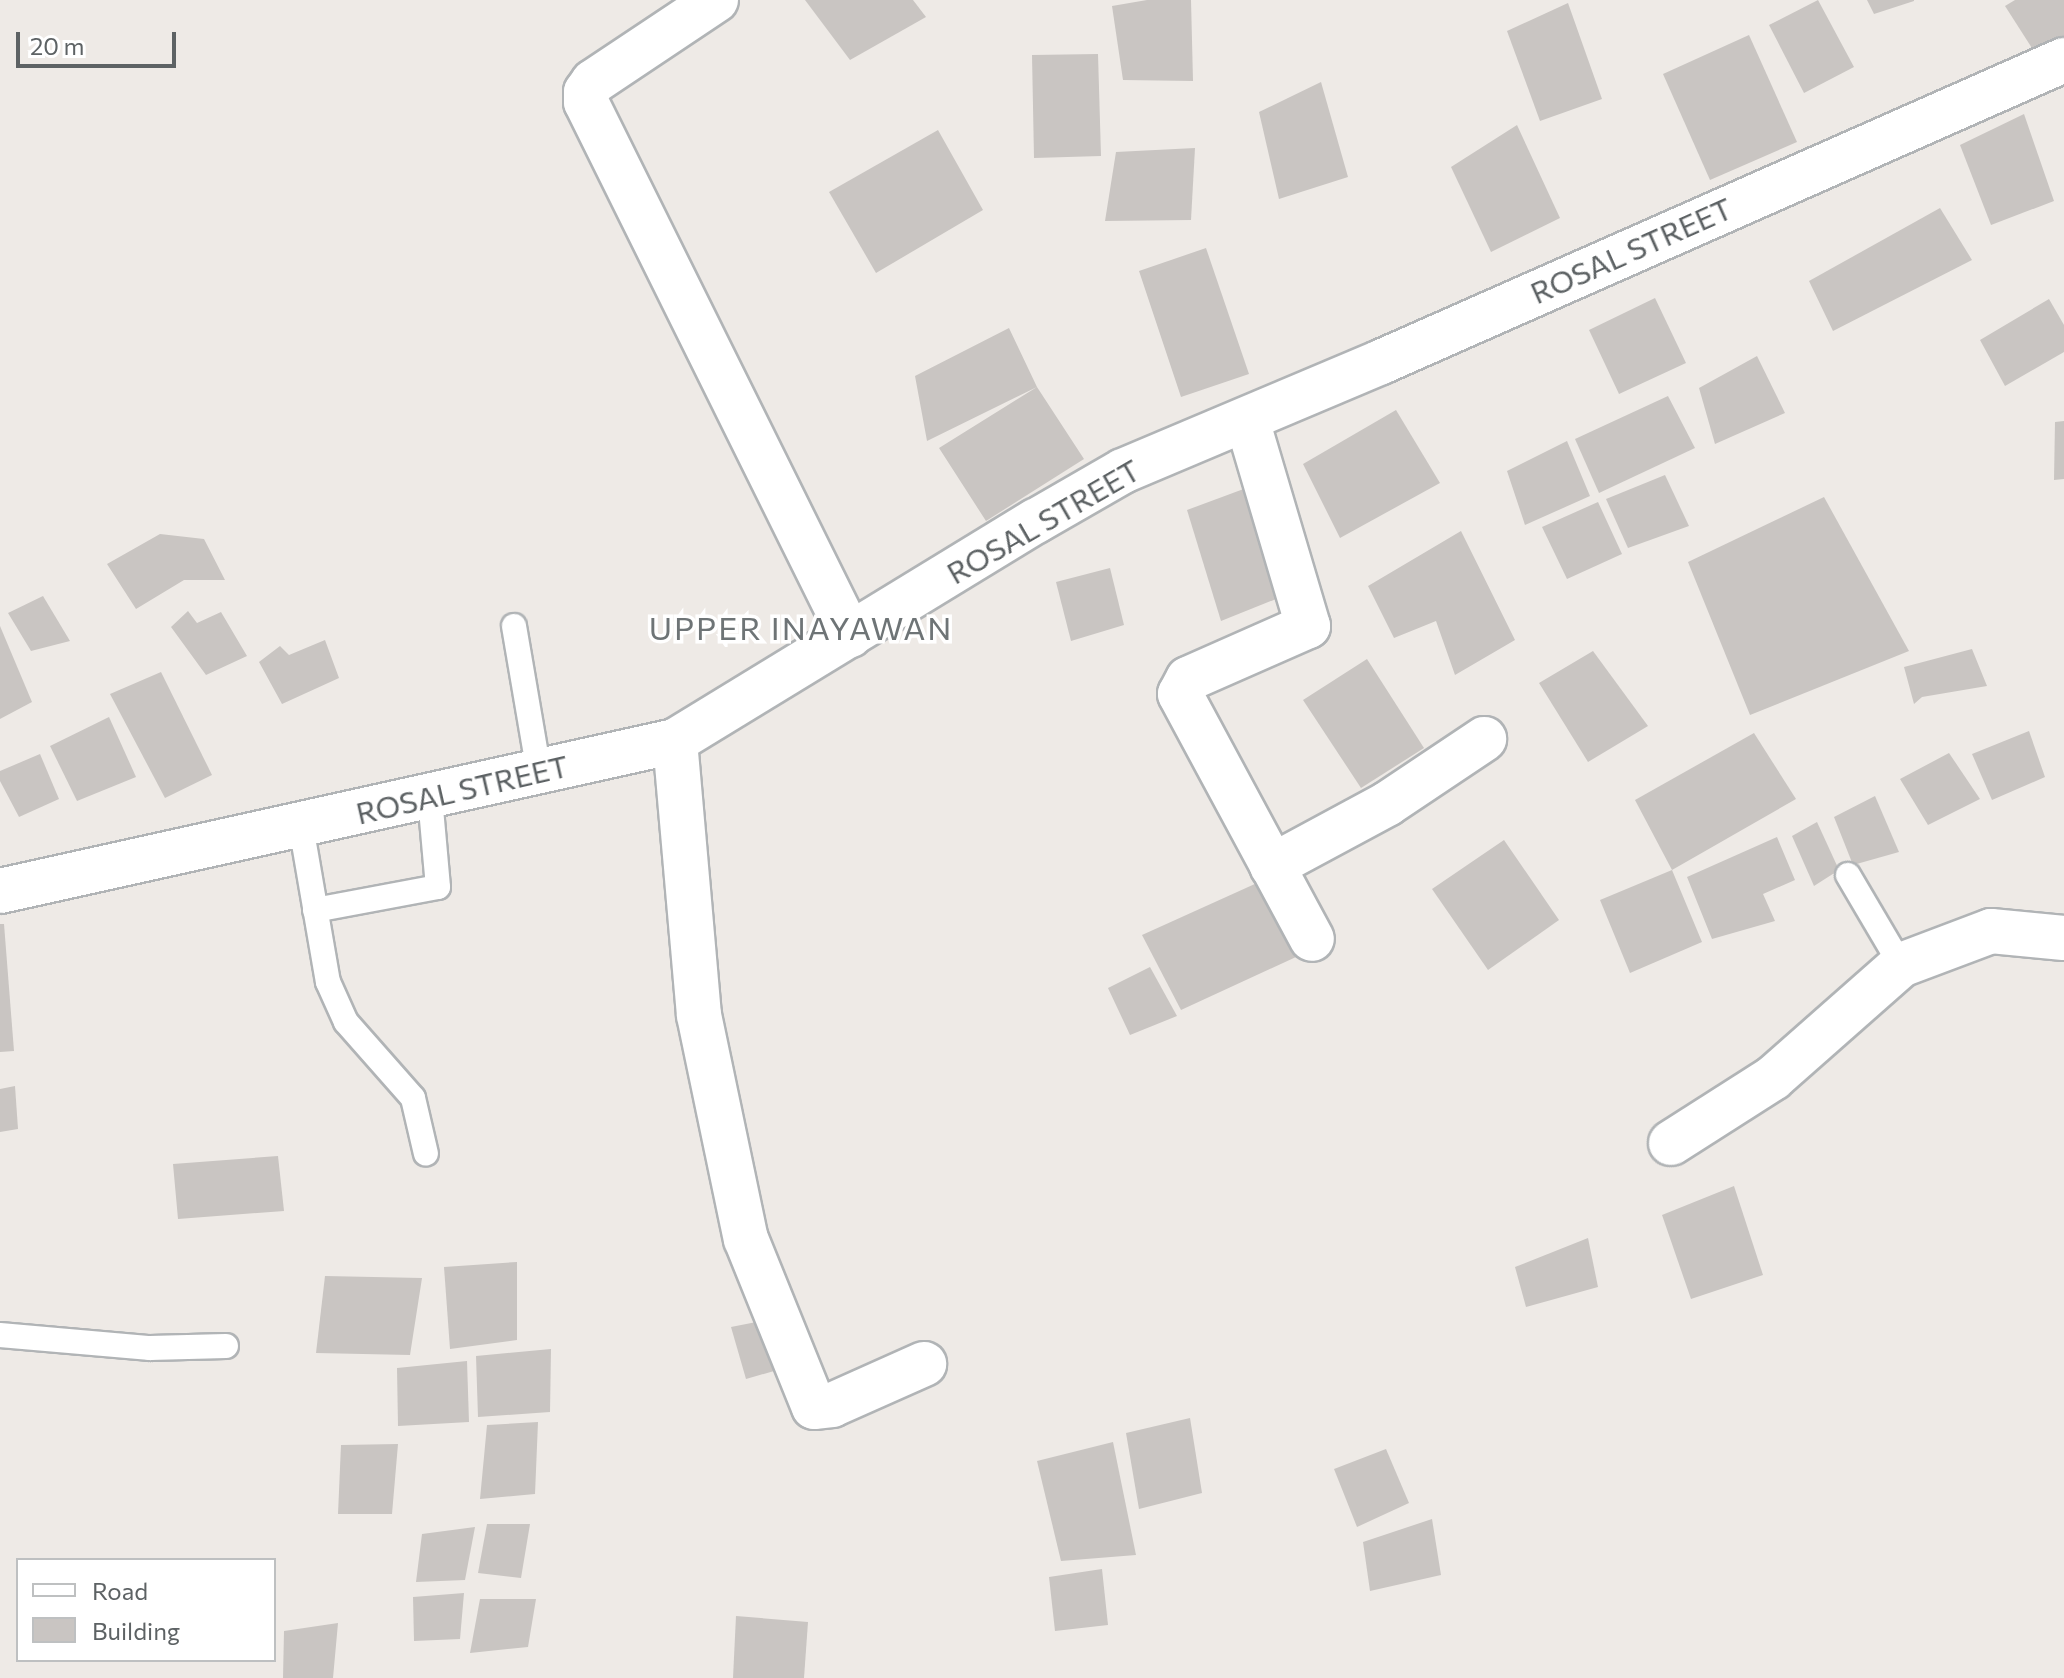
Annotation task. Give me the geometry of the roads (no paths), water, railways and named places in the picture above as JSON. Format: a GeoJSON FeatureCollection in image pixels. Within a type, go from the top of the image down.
{"type":"FeatureCollection","features":[{"type":"Feature","properties":{"kind":"street"},"geometry":{"type":"LineString","coordinates":[[716,0],[667,13],[593,82],[586,92],[586,102],[850,635]]}},
{"type":"Feature","properties":{"kind":"street","name":"ROSAL STREET"},"geometry":{"type":"LineString","coordinates":[[0,891],[675,741],[1123,471],[1247,420],[2064,60]]}},
{"type":"Feature","properties":{"kind":"street"},"geometry":{"type":"LineString","coordinates":[[1247,420],[1308,626],[1188,679],[1180,694],[1312,939]]}},
{"type":"Feature","properties":{"kind":"street"},"geometry":{"type":"LineString","coordinates":[[1272,866],[1387,804],[1484,739]]}},
{"type":"Feature","properties":{"kind":"street"},"geometry":{"type":"LineString","coordinates":[[675,741],[699,1015],[746,1239],[814,1407],[832,1405],[924,1364]]}},
{"type":"Feature","properties":{"kind":"street"},"geometry":{"type":"LineString","coordinates":[[1671,1143],[1773,1078],[1901,965],[1991,931],[2064,938]]}},
{"type":"Feature","properties":{"kind":"lane"},"geometry":{"type":"LineString","coordinates":[[514,626],[539,772]]}},
{"type":"Feature","properties":{"kind":"lane"},"geometry":{"type":"LineString","coordinates":[[315,910],[438,887],[430,797]]}},
{"type":"Feature","properties":{"kind":"lane"},"geometry":{"type":"LineString","coordinates":[[301,826],[328,982],[346,1022],[413,1098],[426,1154]]}},
{"type":"Feature","properties":{"kind":"lane"},"geometry":{"type":"LineString","coordinates":[[1848,875],[1901,965]]}},
{"type":"Feature","properties":{"kind":"lane"},"geometry":{"type":"LineString","coordinates":[[0,1335],[150,1348],[226,1346]]}},
{"type":"Feature","properties":{"kind":"district","name":"UPPER INAYAWAN"},"geometry":{"type":"Point","coordinates":[801,627]}}]}
